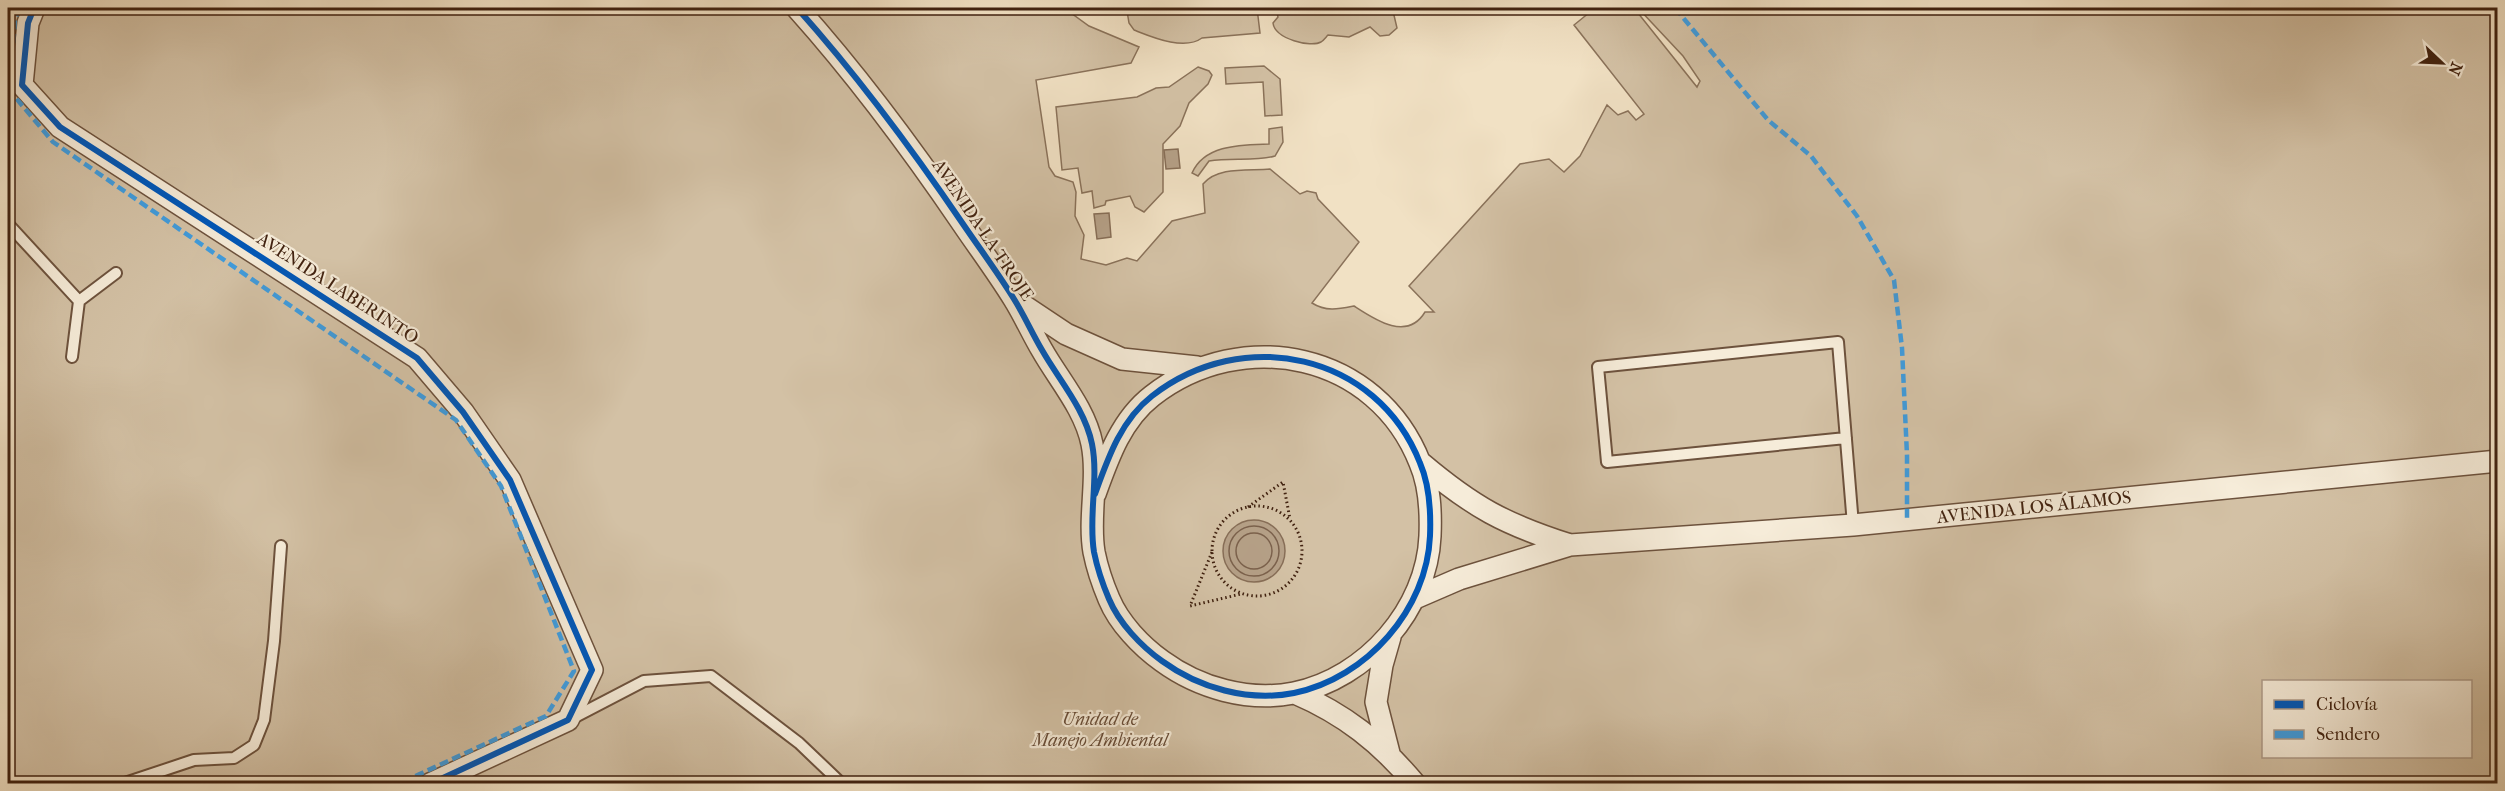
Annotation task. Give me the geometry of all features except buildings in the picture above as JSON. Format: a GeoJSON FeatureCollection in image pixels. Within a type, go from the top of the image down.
{"type":"FeatureCollection","features":[{"type":"Feature","properties":{"kind":"street","name":"AVENIDA LABERINTO"},"geometry":{"type":"LineString","coordinates":[[34,8],[28,22],[22,85],[60,127],[417,358],[463,412],[510,480],[592,670],[568,720]]}},
{"type":"Feature","properties":{"kind":"street","name":"AVENIDA LA TROJE"},"geometry":{"type":"LineString","coordinates":[[797,8],[831,45],[933,180],[1015,300],[1041,348],[1076,403],[1092,443],[1095,494]]}},
{"type":"Feature","properties":{"kind":"street","name":"AVENIDA LA TROJE"},"geometry":{"type":"LineString","coordinates":[[1015,300],[1066,334],[1122,359],[1197,367]]}},
{"type":"Feature","properties":{"kind":"street"},"geometry":{"type":"LineString","coordinates":[[1389,753],[1376,702],[1382,666],[1390,637],[1415,598],[1429,554],[1431,508],[1421,463],[1398,422],[1365,389],[1313,362],[1255,354],[1197,367],[1150,397],[1114,441],[1095,494],[1094,549],[1106,591],[1110,602],[1142,647],[1187,679],[1240,694],[1295,693],[1347,673],[1390,637]]}},
{"type":"Feature","properties":{"kind":"street","name":"AVENIDA LOS ÁLAMOS"},"geometry":{"type":"LineString","coordinates":[[1415,598],[1459,579],[1570,545],[1853,525],[2498,461]]}},
{"type":"Feature","properties":{"kind":"street","name":"AVENIDA LOS ÁLAMOS"},"geometry":{"type":"LineString","coordinates":[[1421,463],[1462,497],[1491,515],[1524,531],[1570,545]]}},
{"type":"Feature","properties":{"kind":"street"},"geometry":{"type":"LineString","coordinates":[[1295,693],[1350,721],[1389,753],[1415,783]]}},
{"type":"Feature","properties":{"kind":"street"},"geometry":{"type":"LineString","coordinates":[[430,783],[568,720]]}},
{"type":"Feature","properties":{"kind":"lane"},"geometry":{"type":"LineString","coordinates":[[8,224],[79,301]]}},
{"type":"Feature","properties":{"kind":"lane"},"geometry":{"type":"LineString","coordinates":[[72,357],[79,301],[116,273]]}},
{"type":"Feature","properties":{"kind":"lane"},"geometry":{"type":"LineString","coordinates":[[1846,438],[1607,462],[1598,367],[1838,342],[1846,438],[1853,525]]}},
{"type":"Feature","properties":{"kind":"lane"},"geometry":{"type":"LineString","coordinates":[[122,783],[194,760],[234,758],[254,744],[264,720],[274,641],[281,546]]}},
{"type":"Feature","properties":{"kind":"lane"},"geometry":{"type":"LineString","coordinates":[[568,720],[644,681],[711,676],[799,743],[842,783]]}},
{"type":"Feature","properties":{"kind":"path"},"geometry":{"type":"LineString","coordinates":[[1212,550],[1214,565],[1220,577],[1230,588],[1256,597],[1283,588],[1293,578],[1302,552],[1296,530],[1290,520],[1283,482],[1226,519],[1219,528],[1190,606],[1242,594]]}},
{"type":"Feature","properties":{"kind":"path"},"geometry":{"type":"LineString","coordinates":[[1247,507],[1263,507],[1278,511],[1290,520]]}},
{"type":"Feature","properties":{"kind":"green space","name":"Unidad de Manejo Ambiental"},"geometry":{"type":"Polygon","coordinates":[[[8,8],[1064,8],[1089,26],[1139,47],[1131,63],[1036,80],[1049,167],[1055,176],[1073,182],[1076,192],[1075,216],[1084,235],[1081,259],[1106,265],[1127,258],[1137,261],[1172,221],[1205,213],[1203,184],[1209,178],[1225,172],[1270,169],[1300,194],[1307,191],[1316,193],[1318,199],[1359,242],[1312,303],[1327,309],[1354,306],[1381,322],[1400,327],[1409,326],[1418,321],[1425,312],[1434,312],[1409,286],[1520,164],[1549,159],[1564,172],[1580,156],[1607,105],[1618,115],[1628,111],[1636,120],[1644,114],[1574,25],[1595,8],[1634,8],[1697,87],[1700,81],[1683,56],[1638,8],[2497,8],[2497,783],[8,783],[8,8]]]}},
{"type":"Feature","properties":{"kind":"green space"},"geometry":{"type":"Polygon","coordinates":[[[1132,8],[1257,8],[1260,33],[1202,38],[1186,43],[1168,42],[1134,30],[1129,23],[1127,11],[1132,8]]]}},
{"type":"Feature","properties":{"kind":"green space"},"geometry":{"type":"Polygon","coordinates":[[[1398,8],[1393,11],[1397,28],[1389,35],[1380,36],[1370,27],[1349,37],[1328,35],[1316,44],[1302,43],[1286,38],[1275,29],[1273,23],[1278,17],[1276,9],[1398,8]]]}},
{"type":"Feature","properties":{"kind":"green space"},"geometry":{"type":"Polygon","coordinates":[[[1264,66],[1280,79],[1282,115],[1265,116],[1263,82],[1226,84],[1225,68],[1264,66]]]}},
{"type":"Feature","properties":{"kind":"green space"},"geometry":{"type":"Polygon","coordinates":[[[1198,67],[1209,71],[1212,75],[1208,84],[1189,103],[1180,126],[1163,144],[1163,192],[1144,212],[1135,207],[1130,196],[1106,201],[1105,205],[1094,208],[1092,191],[1082,193],[1078,168],[1062,170],[1056,107],[1137,97],[1156,88],[1169,87],[1198,67]]]}},
{"type":"Feature","properties":{"kind":"green space"},"geometry":{"type":"Polygon","coordinates":[[[1282,127],[1283,142],[1275,156],[1209,161],[1198,176],[1192,173],[1198,163],[1215,151],[1236,146],[1269,144],[1269,129],[1282,127]]]}},
{"type":"Feature","properties":{"kind":"water"},"geometry":{"type":"Polygon","coordinates":[[[1178,149],[1180,168],[1166,169],[1164,150],[1178,149]]]}},
{"type":"Feature","properties":{"kind":"water"},"geometry":{"type":"Polygon","coordinates":[[[1109,213],[1111,237],[1097,239],[1094,214],[1109,213]]]}},
{"type":"Feature","properties":{"kind":"water"},"geometry":{"type":"Polygon","coordinates":[[[1248,520],[1260,520],[1276,529],[1283,539],[1285,551],[1283,563],[1276,573],[1260,582],[1248,582],[1237,577],[1228,568],[1223,557],[1223,545],[1228,534],[1237,525],[1248,520]]]}},
{"type":"Feature","properties":{"kind":"marked path"},"geometry":{"type":"LineString","coordinates":[[20,8],[15,19],[10,91],[53,142],[456,420],[501,486],[574,671],[546,716],[398,784]]}},
{"type":"Feature","properties":{"kind":"marked path"},"geometry":{"type":"LineString","coordinates":[[1675,8],[1768,120],[1811,156],[1857,216],[1894,280],[1902,348],[1907,455],[1907,519]]}},
{"type":"Feature","properties":{"kind":"cycle path"},"geometry":{"type":"LineString","coordinates":[[34,8],[28,23],[22,85],[60,127],[417,358],[463,412],[510,480],[592,670],[568,720],[430,784]]}},
{"type":"Feature","properties":{"kind":"cycle path"},"geometry":{"type":"LineString","coordinates":[[797,8],[862,86],[944,196],[1008,289],[1042,350],[1078,407],[1089,431],[1094,457],[1092,539],[1098,570],[1113,608],[1131,633],[1146,648],[1162,661],[1192,679],[1242,694],[1277,695],[1294,693],[1321,685],[1346,672],[1368,656],[1388,636],[1405,614],[1418,589],[1426,563],[1430,536],[1428,490],[1420,463],[1400,426],[1373,396],[1340,375],[1304,362],[1265,357],[1226,361],[1188,374],[1152,396],[1132,416],[1117,440],[1095,494]]}}]}
